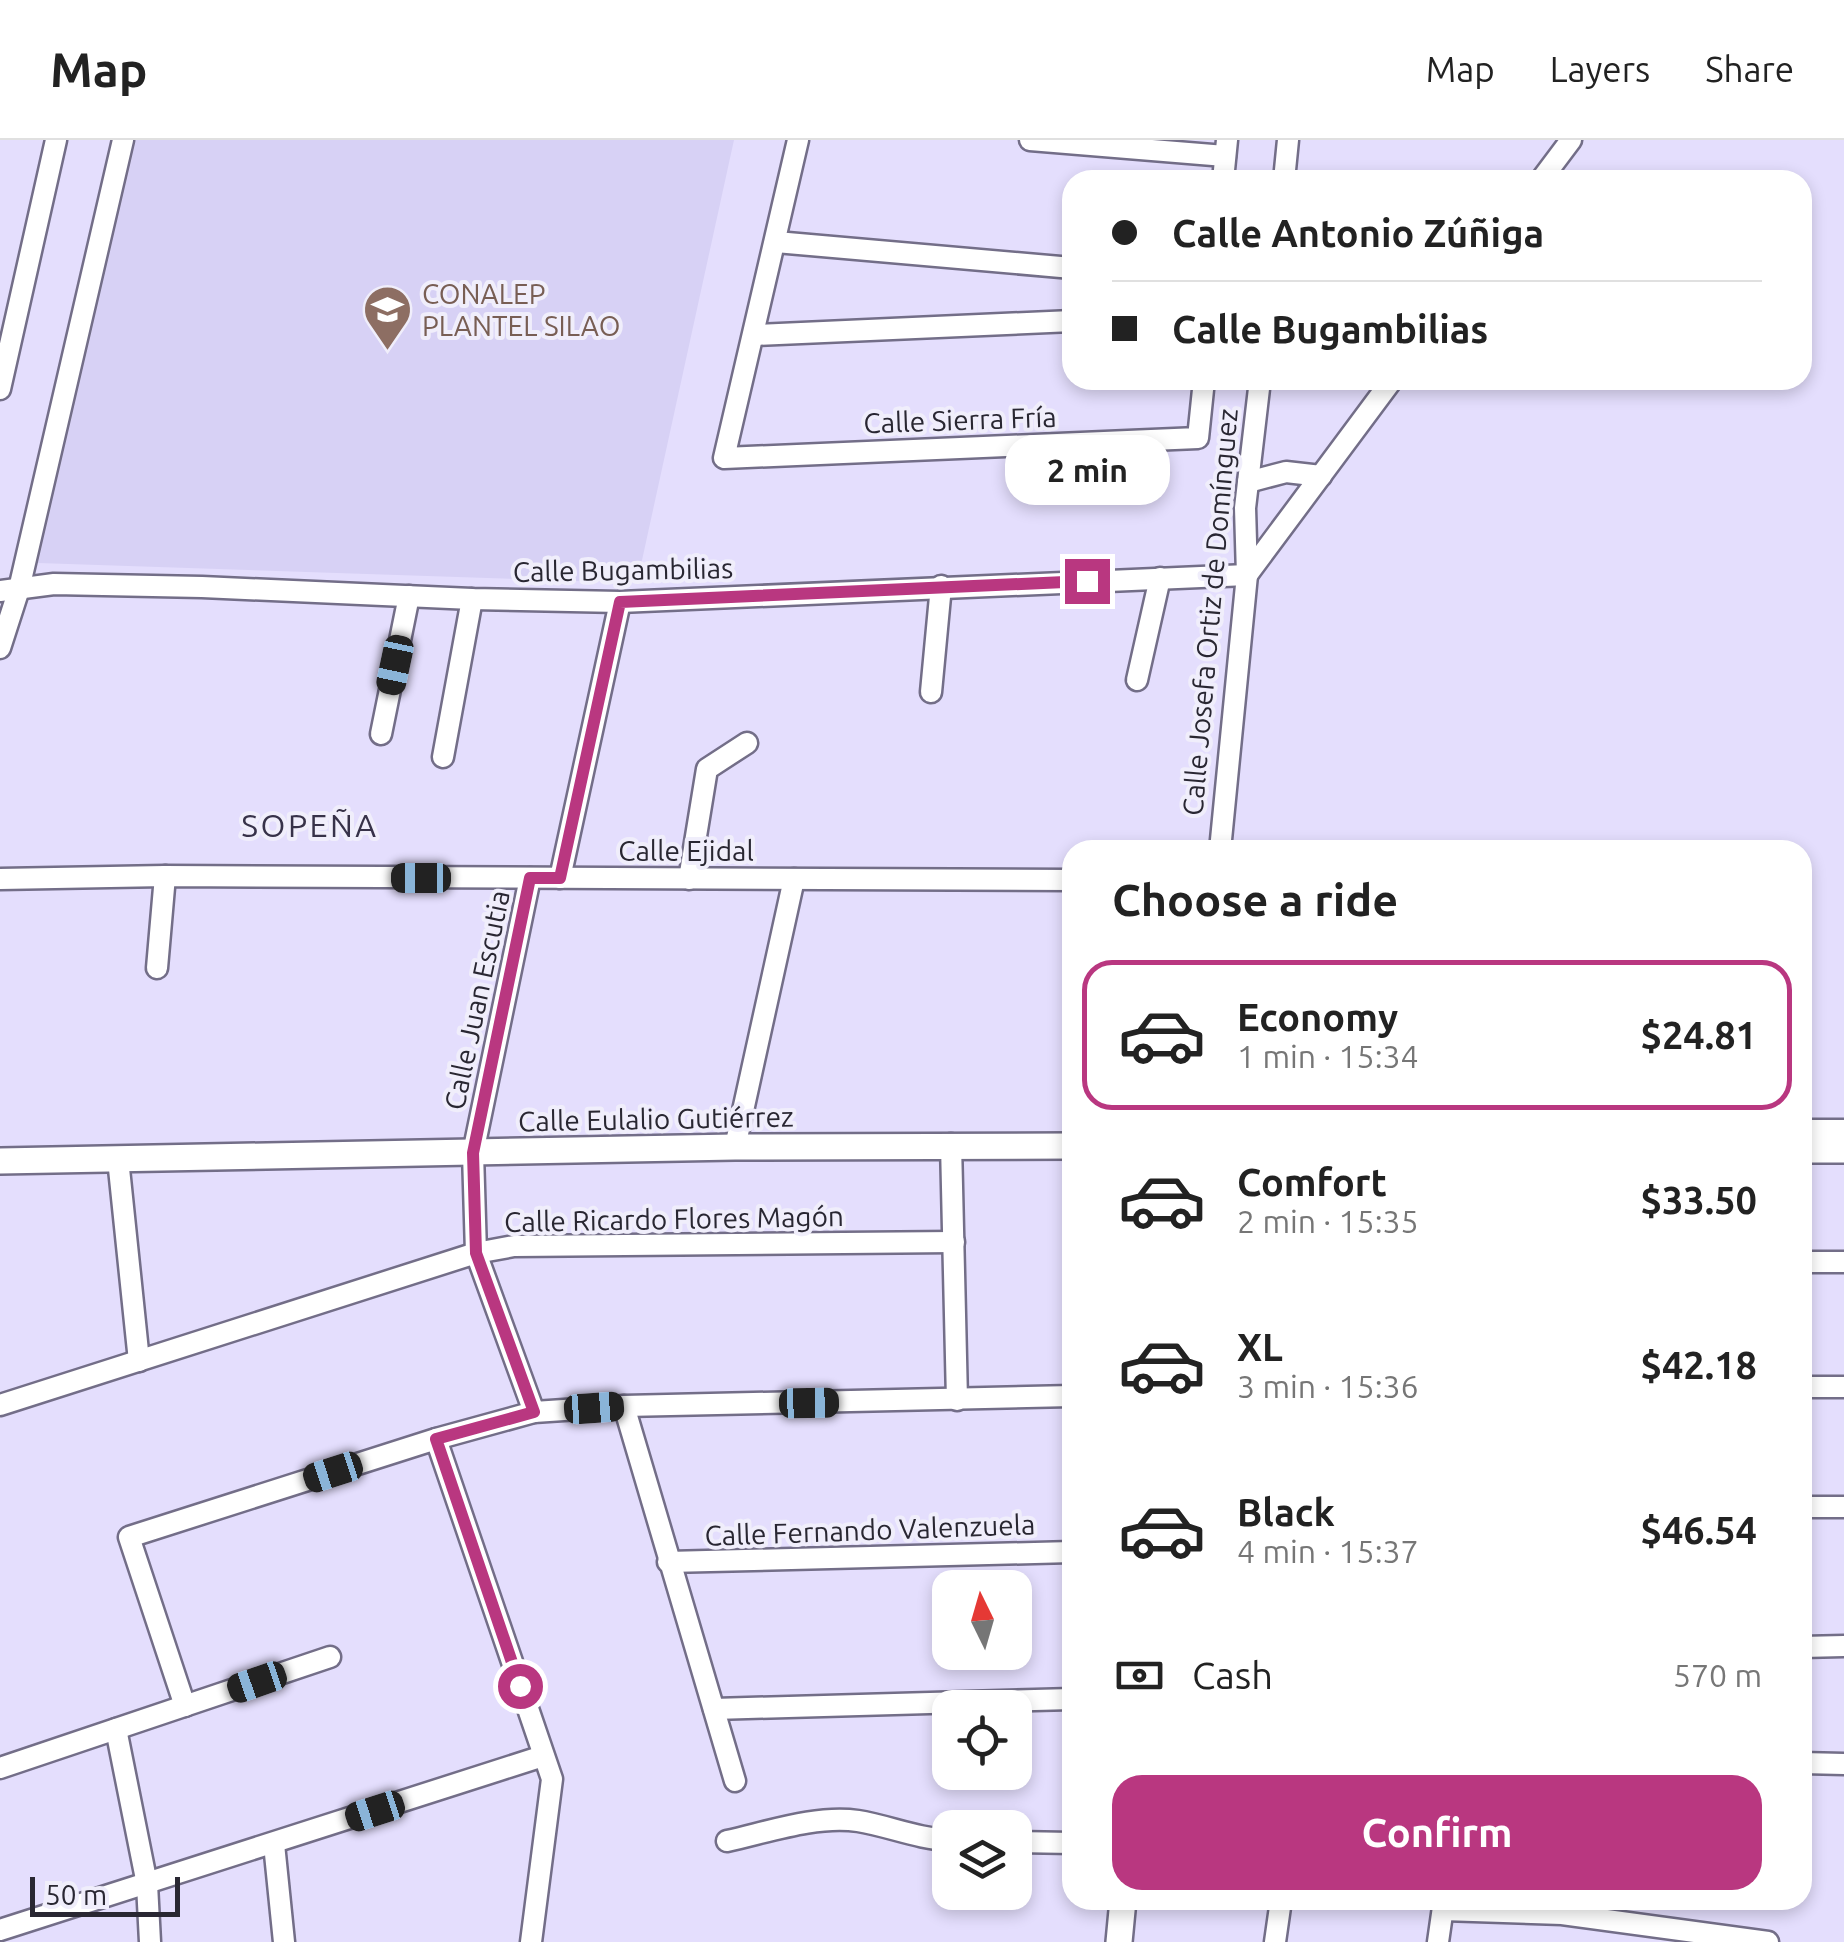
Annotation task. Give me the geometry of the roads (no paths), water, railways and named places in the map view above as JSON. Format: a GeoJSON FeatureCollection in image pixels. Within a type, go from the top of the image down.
{"type":"FeatureCollection","features":[{"type":"Feature","properties":{"kind":"street"},"geometry":{"type":"LineString","coordinates":[[0,389],[56,140]]}},
{"type":"Feature","properties":{"kind":"street"},"geometry":{"type":"LineString","coordinates":[[0,648],[10,590],[123,140]]}},
{"type":"Feature","properties":{"kind":"street"},"geometry":{"type":"LineString","coordinates":[[798,140],[754,336],[1062,322]]}},
{"type":"Feature","properties":{"kind":"street"},"geometry":{"type":"LineString","coordinates":[[1030,140],[1226,148]]}},
{"type":"Feature","properties":{"kind":"street"},"geometry":{"type":"LineString","coordinates":[[1285,170],[1288,140]]}},
{"type":"Feature","properties":{"kind":"street"},"geometry":{"type":"LineString","coordinates":[[1548,170],[1571,140]]}},
{"type":"Feature","properties":{"kind":"street"},"geometry":{"type":"LineString","coordinates":[[776,242],[1062,267]]}},
{"type":"Feature","properties":{"kind":"street","name":"Calle Sierra Fría"},"geometry":{"type":"LineString","coordinates":[[754,336],[724,458],[1198,438],[1203,390]]}},
{"type":"Feature","properties":{"kind":"street","name":"Calle Josefa Ortiz de Domínguez"},"geometry":{"type":"LineString","coordinates":[[1221,840],[1247,575],[1244,508],[1259,390]]}},
{"type":"Feature","properties":{"kind":"street"},"geometry":{"type":"LineString","coordinates":[[1247,575],[1385,390]]}},
{"type":"Feature","properties":{"kind":"street"},"geometry":{"type":"LineString","coordinates":[[1248,482],[1286,472],[1321,476]]}},
{"type":"Feature","properties":{"kind":"street","name":"Calle Bugambilias"},"geometry":{"type":"LineString","coordinates":[[10,590],[54,584],[184,586],[620,602],[1247,575]]}},
{"type":"Feature","properties":{"kind":"street"},"geometry":{"type":"LineString","coordinates":[[1137,680],[1160,578]]}},
{"type":"Feature","properties":{"kind":"street"},"geometry":{"type":"LineString","coordinates":[[930,692],[941,586]]}},
{"type":"Feature","properties":{"kind":"street"},"geometry":{"type":"LineString","coordinates":[[380,734],[409,596]]}},
{"type":"Feature","properties":{"kind":"street"},"geometry":{"type":"LineString","coordinates":[[443,757],[472,599]]}},
{"type":"Feature","properties":{"kind":"street"},"geometry":{"type":"LineString","coordinates":[[560,878],[620,602]]}},
{"type":"Feature","properties":{"kind":"street"},"geometry":{"type":"LineString","coordinates":[[688,879],[707,769],[747,744]]}},
{"type":"Feature","properties":{"kind":"street"},"geometry":{"type":"LineString","coordinates":[[156,968],[165,876]]}},
{"type":"Feature","properties":{"kind":"street","name":"Calle Ejidal"},"geometry":{"type":"LineString","coordinates":[[0,879],[165,876],[1062,880]]}},
{"type":"Feature","properties":{"kind":"street","name":"Calle Juan Escutia"},"geometry":{"type":"LineString","coordinates":[[530,878],[473,1153],[476,1253],[534,1412]]}},
{"type":"Feature","properties":{"kind":"street"},"geometry":{"type":"LineString","coordinates":[[735,1147],[794,879]]}},
{"type":"Feature","properties":{"kind":"street"},"geometry":{"type":"LineString","coordinates":[[1812,1130],[1844,1130]]}},
{"type":"Feature","properties":{"kind":"street"},"geometry":{"type":"LineString","coordinates":[[951,1144],[957,1400]]}},
{"type":"Feature","properties":{"kind":"street","name":"Calle Eulalio Gutiérrez"},"geometry":{"type":"LineString","coordinates":[[0,1161],[735,1147],[1062,1146]]}},
{"type":"Feature","properties":{"kind":"street"},"geometry":{"type":"LineString","coordinates":[[1812,1150],[1844,1150]]}},
{"type":"Feature","properties":{"kind":"street"},"geometry":{"type":"LineString","coordinates":[[118,1159],[139,1360]]}},
{"type":"Feature","properties":{"kind":"street","name":"Calle Ricardo Flores Magón"},"geometry":{"type":"LineString","coordinates":[[0,1405],[476,1253],[514,1246],[954,1242]]}},
{"type":"Feature","properties":{"kind":"street"},"geometry":{"type":"LineString","coordinates":[[1812,1262],[1844,1262]]}},
{"type":"Feature","properties":{"kind":"street"},"geometry":{"type":"LineString","coordinates":[[1812,1387],[1844,1387]]}},
{"type":"Feature","properties":{"kind":"street"},"geometry":{"type":"LineString","coordinates":[[185,1706],[128,1537],[436,1439],[534,1412],[624,1406],[1062,1396]]}},
{"type":"Feature","properties":{"kind":"street"},"geometry":{"type":"LineString","coordinates":[[624,1406],[735,1781]]}},
{"type":"Feature","properties":{"kind":"street"},"geometry":{"type":"LineString","coordinates":[[436,1439],[552,1780],[531,1942]]}},
{"type":"Feature","properties":{"kind":"street"},"geometry":{"type":"LineString","coordinates":[[1812,1508],[1844,1507]]}},
{"type":"Feature","properties":{"kind":"street","name":"Calle Fernando Valenzuela"},"geometry":{"type":"LineString","coordinates":[[668,1562],[1062,1552]]}},
{"type":"Feature","properties":{"kind":"street"},"geometry":{"type":"LineString","coordinates":[[1812,1646],[1844,1646]]}},
{"type":"Feature","properties":{"kind":"street"},"geometry":{"type":"LineString","coordinates":[[0,1768],[330,1657]]}},
{"type":"Feature","properties":{"kind":"street"},"geometry":{"type":"LineString","coordinates":[[714,1709],[1062,1700]]}},
{"type":"Feature","properties":{"kind":"street"},"geometry":{"type":"LineString","coordinates":[[116,1729],[147,1884],[150,1942]]}},
{"type":"Feature","properties":{"kind":"street"},"geometry":{"type":"LineString","coordinates":[[0,1930],[543,1756]]}},
{"type":"Feature","properties":{"kind":"street"},"geometry":{"type":"LineString","coordinates":[[1812,1764],[1844,1764]]}},
{"type":"Feature","properties":{"kind":"street"},"geometry":{"type":"LineString","coordinates":[[727,1841],[815,1822],[856,1821],[932,1839]]}},
{"type":"Feature","properties":{"kind":"street"},"geometry":{"type":"LineString","coordinates":[[1032,1842],[1062,1843]]}},
{"type":"Feature","properties":{"kind":"street"},"geometry":{"type":"LineString","coordinates":[[274,1844],[284,1942]]}},
{"type":"Feature","properties":{"kind":"street"},"geometry":{"type":"LineString","coordinates":[[1119,1942],[1122,1910]]}},
{"type":"Feature","properties":{"kind":"street"},"geometry":{"type":"LineString","coordinates":[[1136,1942],[1139,1910]]}},
{"type":"Feature","properties":{"kind":"street"},"geometry":{"type":"LineString","coordinates":[[1275,1942],[1279,1910]]}},
{"type":"Feature","properties":{"kind":"street"},"geometry":{"type":"LineString","coordinates":[[1438,1942],[1442,1910]]}},
{"type":"Feature","properties":{"kind":"street"},"geometry":{"type":"LineString","coordinates":[[1574,1910],[1672,1935],[1768,1942]]}},
{"type":"Feature","properties":{"kind":"place","name":"CONALEP PLANTEL SILAO"},"geometry":{"type":"Point","coordinates":[387,352]}},
{"type":"Feature","properties":{"kind":"district","name":"SOPEÑA"},"geometry":{"type":"Point","coordinates":[310,826]}}]}
